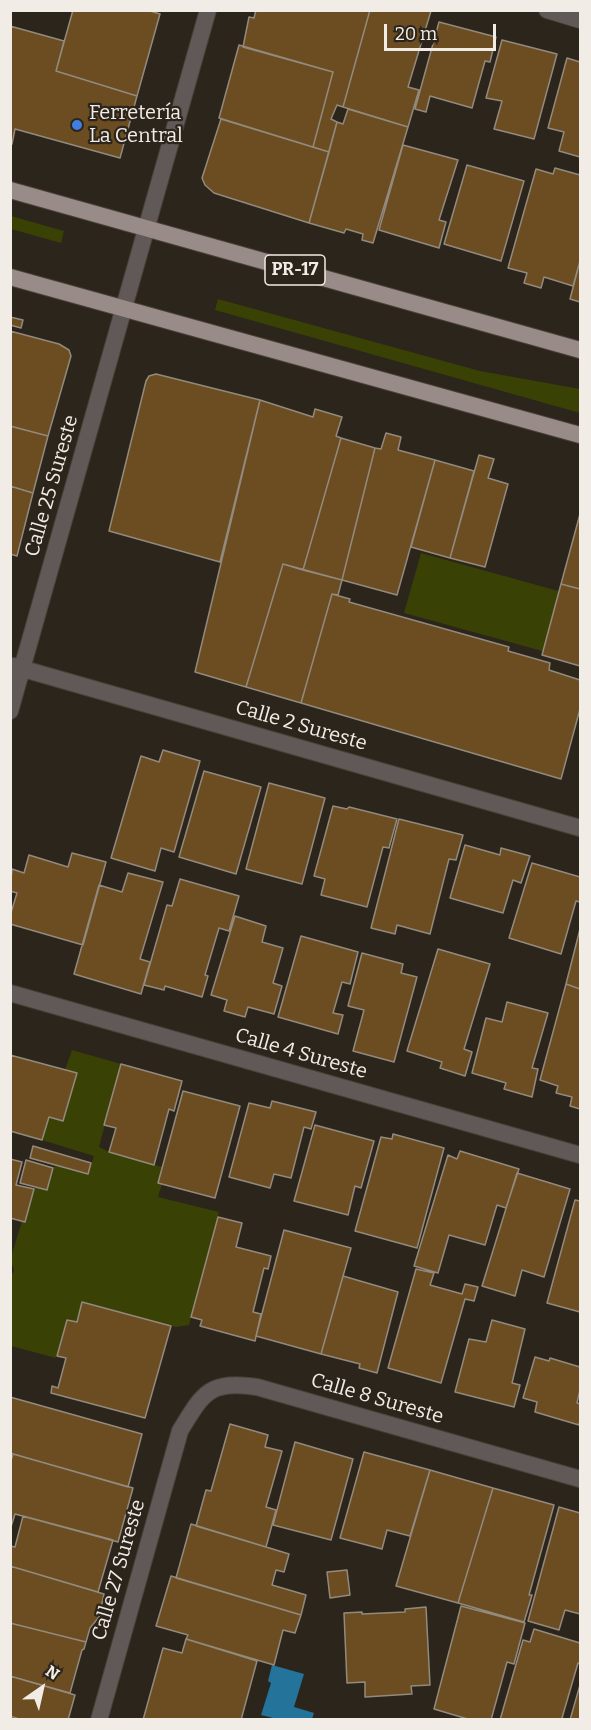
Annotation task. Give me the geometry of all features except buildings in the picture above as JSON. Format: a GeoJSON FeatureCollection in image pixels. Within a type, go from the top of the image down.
{"type":"FeatureCollection","features":[{"type":"Feature","properties":{"kind":"main road","name":"PR-17"},"geometry":{"type":"LineString","coordinates":[[10,190],[580,350]]}},
{"type":"Feature","properties":{"kind":"main road"},"geometry":{"type":"LineString","coordinates":[[10,278],[580,435]]}},
{"type":"Feature","properties":{"kind":"street","name":"Calle 25 Sureste"},"geometry":{"type":"LineString","coordinates":[[10,711],[16,667],[125,308],[208,10]]}},
{"type":"Feature","properties":{"kind":"street"},"geometry":{"type":"LineString","coordinates":[[547,10],[580,20]]}},
{"type":"Feature","properties":{"kind":"street","name":"Calle 2 Sureste"},"geometry":{"type":"LineString","coordinates":[[16,667],[580,828]]}},
{"type":"Feature","properties":{"kind":"street","name":"Calle 4 Sureste"},"geometry":{"type":"LineString","coordinates":[[10,993],[580,1155]]}},
{"type":"Feature","properties":{"kind":"street","name":"Calle 8 Sureste"},"geometry":{"type":"LineString","coordinates":[[180,1431],[207,1393],[220,1386],[236,1384],[256,1387],[580,1479]]}},
{"type":"Feature","properties":{"kind":"street","name":"Calle 27 Sureste"},"geometry":{"type":"LineString","coordinates":[[99,1719],[180,1431]]}},
{"type":"Feature","properties":{"kind":"green space"},"geometry":{"type":"Polygon","coordinates":[[[11,216],[64,231],[61,243],[11,229],[11,216]]]}},
{"type":"Feature","properties":{"kind":"green space"},"geometry":{"type":"Polygon","coordinates":[[[218,299],[480,371],[580,389],[580,413],[215,310],[218,299]]]}},
{"type":"Feature","properties":{"kind":"green space"},"geometry":{"type":"Polygon","coordinates":[[[421,553],[562,592],[546,652],[404,613],[421,553]]]}},
{"type":"Feature","properties":{"kind":"green space"},"geometry":{"type":"Polygon","coordinates":[[[72,1050],[121,1064],[99,1147],[162,1167],[158,1183],[162,1184],[158,1197],[219,1212],[189,1325],[176,1327],[82,1302],[77,1322],[67,1320],[56,1358],[11,1346],[10,1278],[14,1271],[11,1257],[35,1187],[47,1190],[55,1165],[88,1174],[94,1156],[42,1140],[49,1117],[63,1121],[65,1070],[72,1050]]]}},
{"type":"Feature","properties":{"kind":"water"},"geometry":{"type":"Polygon","coordinates":[[[272,1665],[304,1674],[294,1707],[314,1713],[312,1719],[277,1719],[261,1715],[271,1683],[268,1681],[272,1665]]]}},
{"type":"Feature","properties":{"kind":"place","name":"Ferretería La Central"},"geometry":{"type":"Point","coordinates":[77,125]}}]}
